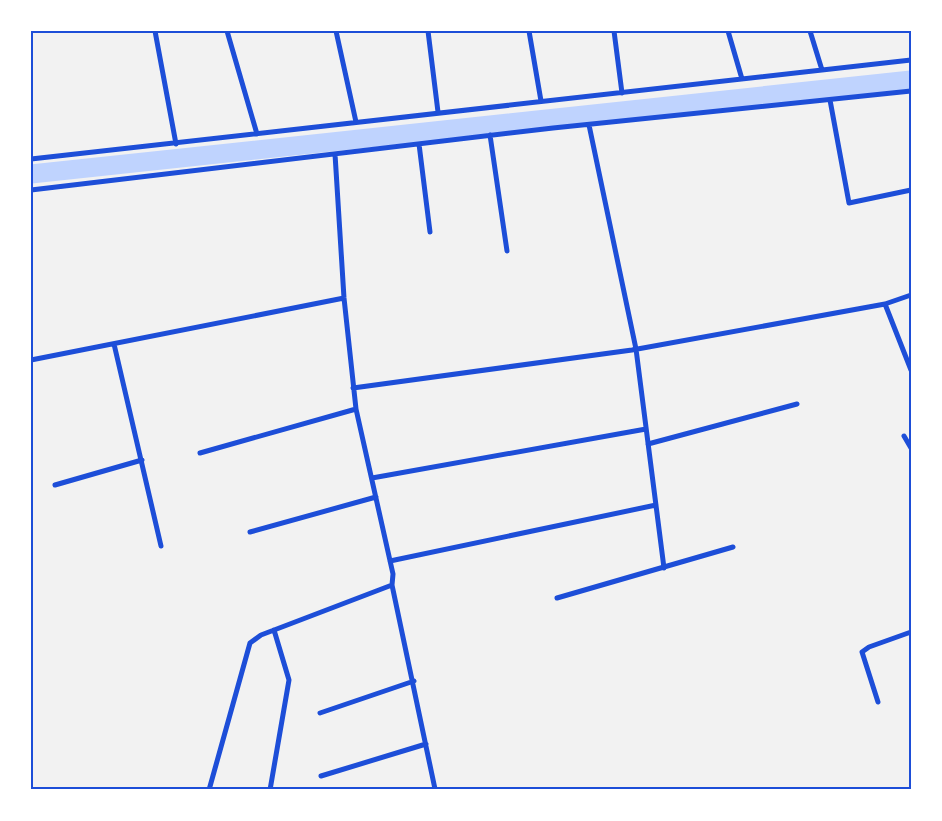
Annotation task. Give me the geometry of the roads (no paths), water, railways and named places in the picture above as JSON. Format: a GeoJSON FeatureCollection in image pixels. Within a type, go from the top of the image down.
{"type":"FeatureCollection","features":[{"type":"Feature","properties":{"kind":"street"},"geometry":{"type":"LineString","coordinates":[[155,31],[176,144]]}},
{"type":"Feature","properties":{"kind":"street"},"geometry":{"type":"LineString","coordinates":[[226,31],[257,134]]}},
{"type":"Feature","properties":{"kind":"street"},"geometry":{"type":"LineString","coordinates":[[336,31],[356,122]]}},
{"type":"Feature","properties":{"kind":"street"},"geometry":{"type":"LineString","coordinates":[[428,31],[438,112]]}},
{"type":"Feature","properties":{"kind":"street"},"geometry":{"type":"LineString","coordinates":[[529,31],[541,101]]}},
{"type":"Feature","properties":{"kind":"street"},"geometry":{"type":"LineString","coordinates":[[614,31],[622,92]]}},
{"type":"Feature","properties":{"kind":"street"},"geometry":{"type":"LineString","coordinates":[[728,31],[742,80]]}},
{"type":"Feature","properties":{"kind":"street"},"geometry":{"type":"LineString","coordinates":[[810,31],[822,70]]}},
{"type":"Feature","properties":{"kind":"street"},"geometry":{"type":"LineString","coordinates":[[31,159],[911,60]]}},
{"type":"Feature","properties":{"kind":"street"},"geometry":{"type":"LineString","coordinates":[[31,190],[490,135],[911,91]]}},
{"type":"Feature","properties":{"kind":"street"},"geometry":{"type":"LineString","coordinates":[[830,100],[849,203],[911,190]]}},
{"type":"Feature","properties":{"kind":"street"},"geometry":{"type":"LineString","coordinates":[[589,124],[636,350],[664,568]]}},
{"type":"Feature","properties":{"kind":"street"},"geometry":{"type":"LineString","coordinates":[[490,135],[507,251]]}},
{"type":"Feature","properties":{"kind":"street"},"geometry":{"type":"LineString","coordinates":[[419,144],[430,232]]}},
{"type":"Feature","properties":{"kind":"street"},"geometry":{"type":"LineString","coordinates":[[335,154],[344,298],[356,409],[393,574],[392,585],[414,682],[435,789]]}},
{"type":"Feature","properties":{"kind":"street"},"geometry":{"type":"LineString","coordinates":[[353,388],[636,350],[885,304],[911,294]]}},
{"type":"Feature","properties":{"kind":"street"},"geometry":{"type":"LineString","coordinates":[[31,360],[344,298]]}},
{"type":"Feature","properties":{"kind":"street"},"geometry":{"type":"LineString","coordinates":[[885,304],[911,370]]}},
{"type":"Feature","properties":{"kind":"street"},"geometry":{"type":"LineString","coordinates":[[114,344],[161,546]]}},
{"type":"Feature","properties":{"kind":"street"},"geometry":{"type":"LineString","coordinates":[[648,444],[797,404]]}},
{"type":"Feature","properties":{"kind":"street"},"geometry":{"type":"LineString","coordinates":[[200,453],[356,409]]}},
{"type":"Feature","properties":{"kind":"street"},"geometry":{"type":"LineString","coordinates":[[372,478],[646,429]]}},
{"type":"Feature","properties":{"kind":"street"},"geometry":{"type":"LineString","coordinates":[[904,436],[911,448]]}},
{"type":"Feature","properties":{"kind":"street"},"geometry":{"type":"LineString","coordinates":[[55,485],[142,460]]}},
{"type":"Feature","properties":{"kind":"street"},"geometry":{"type":"LineString","coordinates":[[250,532],[376,497]]}},
{"type":"Feature","properties":{"kind":"street"},"geometry":{"type":"LineString","coordinates":[[390,561],[656,505]]}},
{"type":"Feature","properties":{"kind":"street"},"geometry":{"type":"LineString","coordinates":[[558,598],[733,547]]}},
{"type":"Feature","properties":{"kind":"street"},"geometry":{"type":"LineString","coordinates":[[209,790],[250,643],[261,634],[392,585]]}},
{"type":"Feature","properties":{"kind":"street"},"geometry":{"type":"LineString","coordinates":[[270,790],[289,680],[274,630]]}},
{"type":"Feature","properties":{"kind":"street"},"geometry":{"type":"LineString","coordinates":[[878,702],[862,652],[869,647],[911,632]]}},
{"type":"Feature","properties":{"kind":"street"},"geometry":{"type":"LineString","coordinates":[[320,713],[414,682]]}},
{"type":"Feature","properties":{"kind":"street"},"geometry":{"type":"LineString","coordinates":[[321,776],[426,744]]}},
{"type":"Feature","properties":{"kind":"waterway"},"geometry":{"type":"LineString","coordinates":[[31,174],[911,80]]}}]}
